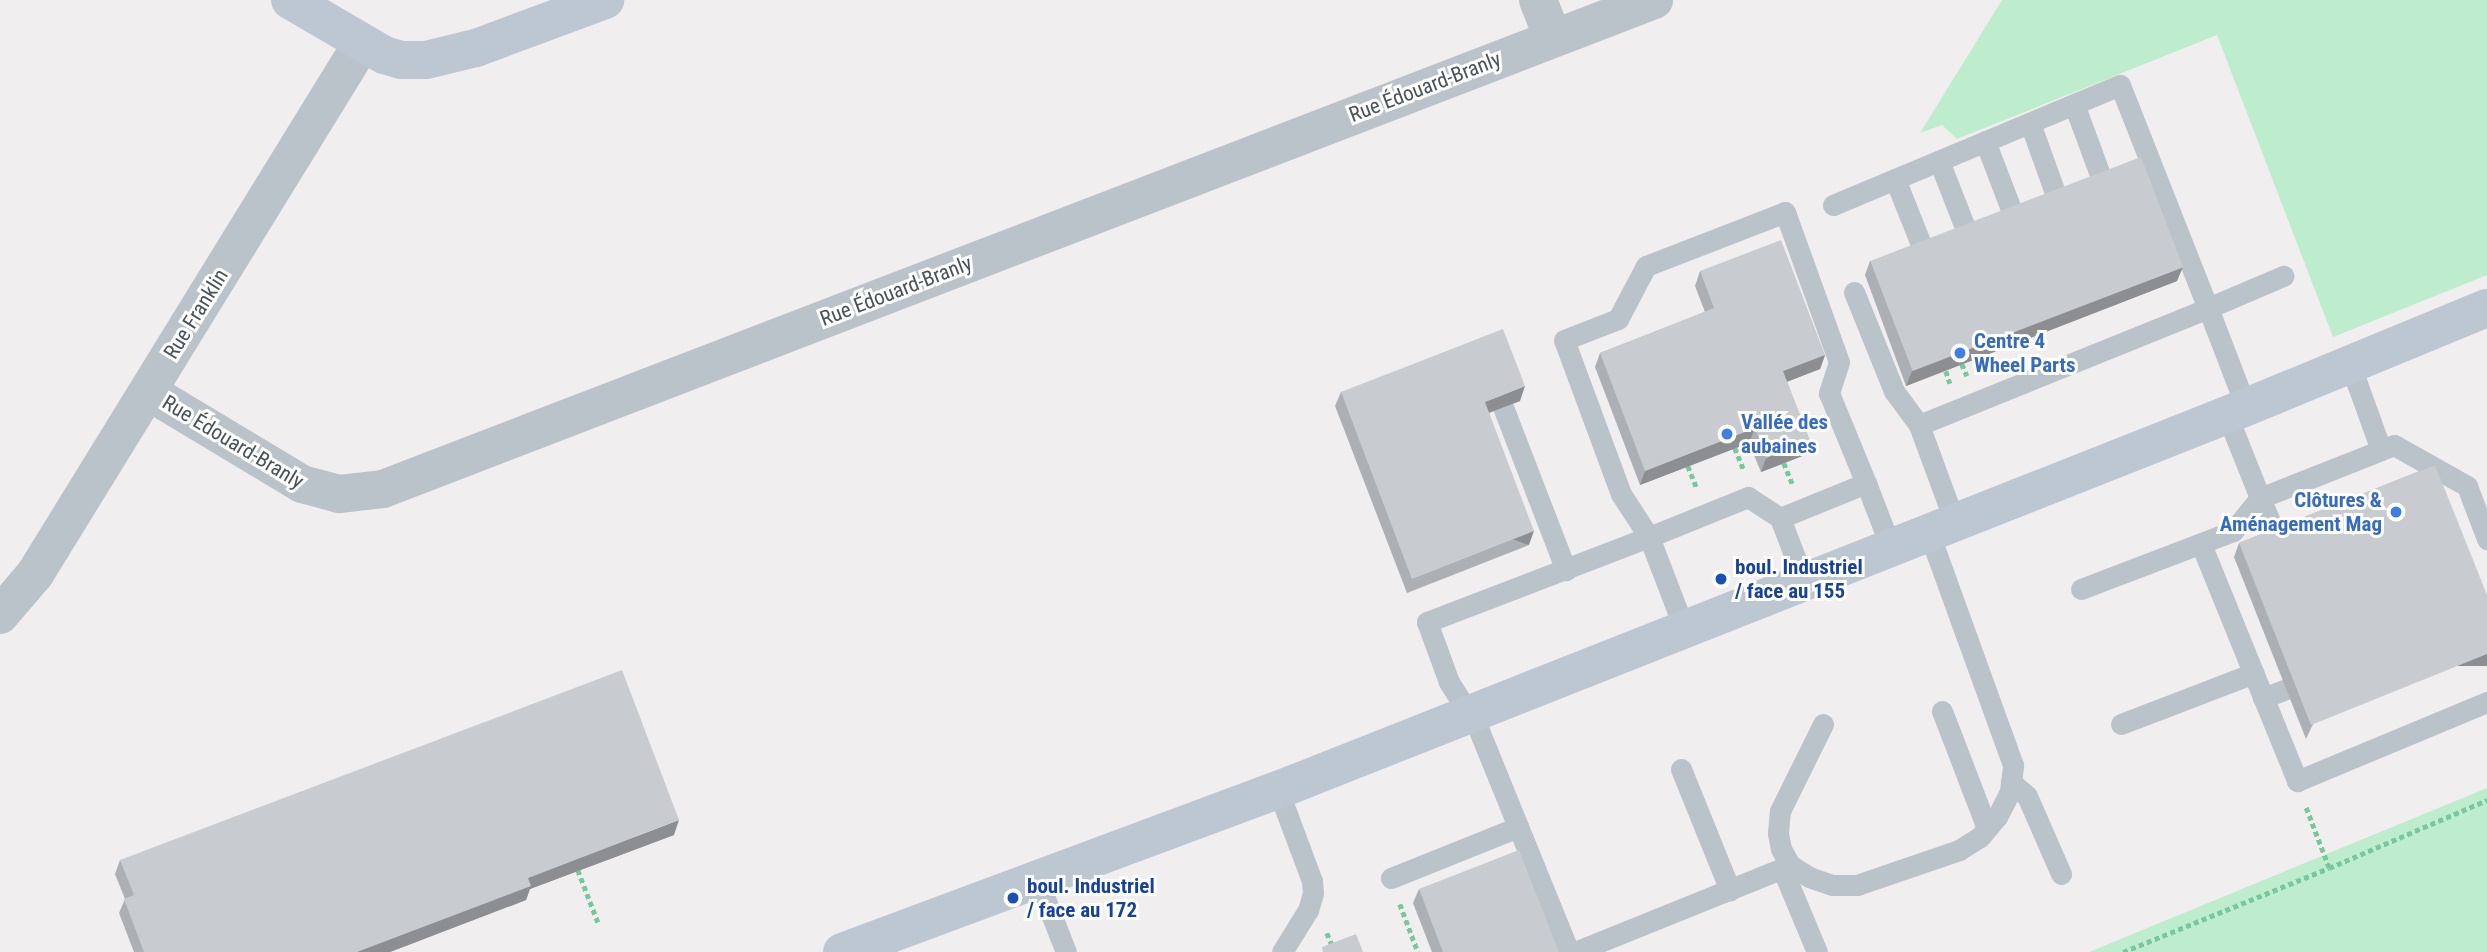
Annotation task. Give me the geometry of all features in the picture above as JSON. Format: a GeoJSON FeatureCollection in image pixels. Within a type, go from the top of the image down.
{"type":"FeatureCollection","features":[{"type":"Feature","properties":{"kind":"street"},"geometry":{"type":"LineString","coordinates":[[290,0],[362,43],[401,60],[448,57],[605,0]]}},
{"type":"Feature","properties":{"kind":"street"},"geometry":{"type":"LineString","coordinates":[[1538,0],[1553,38]]}},
{"type":"Feature","properties":{"kind":"street","name":"Rue Édouard-Branly"},"geometry":{"type":"LineString","coordinates":[[149,391],[302,484],[339,494],[383,489],[1654,0]]}},
{"type":"Feature","properties":{"kind":"street","name":"Rue Franklin"},"geometry":{"type":"LineString","coordinates":[[0,615],[35,574],[362,43]]}},
{"type":"Feature","properties":{"kind":"street"},"geometry":{"type":"LineString","coordinates":[[842,952],[1278,790],[2236,411],[2487,308]]}},
{"type":"Feature","properties":{"kind":"lane"},"geometry":{"type":"LineString","coordinates":[[1833,205],[2120,85],[2208,308],[2260,498],[2278,540]]}},
{"type":"Feature","properties":{"kind":"lane"},"geometry":{"type":"LineString","coordinates":[[2074,104],[2103,183]]}},
{"type":"Feature","properties":{"kind":"lane"},"geometry":{"type":"LineString","coordinates":[[2030,123],[2058,201]]}},
{"type":"Feature","properties":{"kind":"lane"},"geometry":{"type":"LineString","coordinates":[[1985,141],[2014,218]]}},
{"type":"Feature","properties":{"kind":"lane"},"geometry":{"type":"LineString","coordinates":[[1940,161],[1968,236]]}},
{"type":"Feature","properties":{"kind":"lane"},"geometry":{"type":"LineString","coordinates":[[1895,179],[1924,252]]}},
{"type":"Feature","properties":{"kind":"lane"},"geometry":{"type":"LineString","coordinates":[[1684,628],[1649,537],[1621,494],[1564,340],[1618,319],[1646,266],[1785,212],[1839,362],[1829,393],[1891,548]]}},
{"type":"Feature","properties":{"kind":"lane"},"geometry":{"type":"LineString","coordinates":[[1919,425],[2283,276]]}},
{"type":"Feature","properties":{"kind":"lane"},"geometry":{"type":"LineString","coordinates":[[1575,952],[1786,866],[1832,885],[1857,885],[1959,850],[1980,837],[1997,817],[2011,782],[2013,765],[2007,741],[1942,528],[1919,425],[1894,391],[1854,292]]}},
{"type":"Feature","properties":{"kind":"lane"},"geometry":{"type":"LineString","coordinates":[[2350,364],[2382,450]]}},
{"type":"Feature","properties":{"kind":"lane"},"geometry":{"type":"LineString","coordinates":[[1503,407],[1566,570]]}},
{"type":"Feature","properties":{"kind":"lane"},"geometry":{"type":"LineString","coordinates":[[2081,589],[2233,531],[2260,498],[2394,445],[2467,486],[2487,539]]}},
{"type":"Feature","properties":{"kind":"lane"},"geometry":{"type":"LineString","coordinates":[[1780,518],[1866,483]]}},
{"type":"Feature","properties":{"kind":"lane"},"geometry":{"type":"LineString","coordinates":[[1569,952],[1469,713],[1449,682],[1427,622],[1748,497],[1780,518],[1804,580]]}},
{"type":"Feature","properties":{"kind":"lane"},"geometry":{"type":"LineString","coordinates":[[2201,544],[2297,781],[2487,702]]}},
{"type":"Feature","properties":{"kind":"lane"},"geometry":{"type":"LineString","coordinates":[[2121,724],[2254,673]]}},
{"type":"Feature","properties":{"kind":"lane"},"geometry":{"type":"LineString","coordinates":[[2263,698],[2286,689]]}},
{"type":"Feature","properties":{"kind":"lane"},"geometry":{"type":"LineString","coordinates":[[1942,711],[1987,828]]}},
{"type":"Feature","properties":{"kind":"lane"},"geometry":{"type":"LineString","coordinates":[[1817,952],[1786,866],[1778,833],[1780,811],[1823,724]]}},
{"type":"Feature","properties":{"kind":"lane"},"geometry":{"type":"LineString","coordinates":[[1681,769],[1730,890]]}},
{"type":"Feature","properties":{"kind":"lane"},"geometry":{"type":"LineString","coordinates":[[2011,782],[2027,796],[2061,874]]}},
{"type":"Feature","properties":{"kind":"lane"},"geometry":{"type":"LineString","coordinates":[[1278,790],[1312,881],[1313,893],[1308,910],[1282,952]]}},
{"type":"Feature","properties":{"kind":"lane"},"geometry":{"type":"LineString","coordinates":[[1391,877],[1518,827]]}},
{"type":"Feature","properties":{"kind":"lane"},"geometry":{"type":"LineString","coordinates":[[1037,878],[1066,952]]}},
{"type":"Feature","properties":{"kind":"path"},"geometry":{"type":"LineString","coordinates":[[1784,463],[1787,469]]}},
{"type":"Feature","properties":{"kind":"path"},"geometry":{"type":"LineString","coordinates":[[2297,781],[2329,868]]}},
{"type":"Feature","properties":{"kind":"path"},"geometry":{"type":"LineString","coordinates":[[2123,952],[2487,800]]}},
{"type":"Feature","properties":{"kind":"path"},"geometry":{"type":"LineString","coordinates":[[579,870],[598,922]]}},
{"type":"Feature","properties":{"kind":"path"},"geometry":{"type":"LineString","coordinates":[[1399,900],[1418,952]]}},
{"type":"Feature","properties":{"kind":"green space"},"geometry":{"type":"Polygon","coordinates":[[[2002,0],[2487,0],[2487,275],[2333,337],[2217,35],[1957,139],[1942,125],[1920,133],[2002,0]]]}},
{"type":"Feature","properties":{"kind":"green space"},"geometry":{"type":"Polygon","coordinates":[[[2487,788],[2487,952],[2089,952],[2487,788]]]}},
{"type":"Feature","properties":{"kind":"building"},"geometry":{"type":"Polygon","coordinates":[[[2141,157],[2183,267],[1913,371],[1870,261],[2141,157]]]}},
{"type":"Feature","properties":{"kind":"building"},"geometry":{"type":"Polygon","coordinates":[[[1781,240],[1825,355],[1783,371],[1810,441],[1766,458],[1755,428],[1645,471],[1600,353],[1714,308],[1700,271],[1781,240]]]}},
{"type":"Feature","properties":{"kind":"building"},"geometry":{"type":"Polygon","coordinates":[[[1503,329],[1525,386],[1485,402],[1534,531],[1412,579],[1341,392],[1503,329]]]}},
{"type":"Feature","properties":{"kind":"building"},"geometry":{"type":"Polygon","coordinates":[[[2435,465],[2487,595],[2487,654],[2311,725],[2239,543],[2435,465]]]}},
{"type":"Feature","properties":{"kind":"building"},"geometry":{"type":"Polygon","coordinates":[[[622,670],[679,820],[528,878],[531,886],[357,952],[144,952],[124,899],[134,895],[120,860],[622,670]]]}},
{"type":"Feature","properties":{"kind":"building"},"geometry":{"type":"Polygon","coordinates":[[[1519,850],[1559,952],[1443,952],[1419,889],[1519,850]]]}},
{"type":"Feature","properties":{"kind":"building"},"geometry":{"type":"Polygon","coordinates":[[[1356,934],[1363,952],[1323,952],[1322,947],[1356,934]]]}},
{"type":"Feature","properties":{"kind":"place","name":"Centre 4 Wheel Parts"},"geometry":{"type":"Point","coordinates":[1960,353]}},
{"type":"Feature","properties":{"kind":"place","name":"Vallée des aubaines"},"geometry":{"type":"Point","coordinates":[1727,434]}},
{"type":"Feature","properties":{"kind":"place","name":"Clôtures & Aménagement Mag"},"geometry":{"type":"Point","coordinates":[2396,512]}},
{"type":"Feature","properties":{"kind":"place","name":"boul. Industriel / face au 155"},"geometry":{"type":"Point","coordinates":[1721,579]}},
{"type":"Feature","properties":{"kind":"place","name":"boul. Industriel / face au 172"},"geometry":{"type":"Point","coordinates":[1013,898]}}]}
